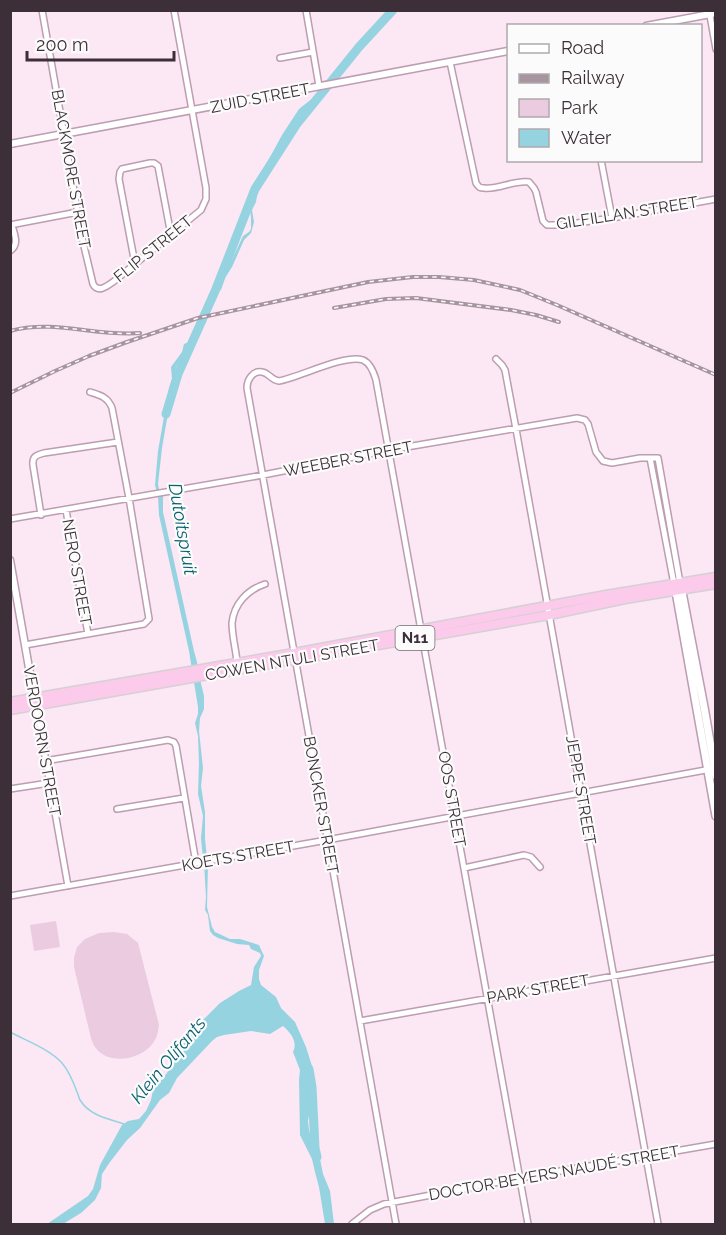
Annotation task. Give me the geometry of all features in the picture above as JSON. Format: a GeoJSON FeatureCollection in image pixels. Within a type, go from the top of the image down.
{"type":"FeatureCollection","features":[{"type":"Feature","properties":{"kind":"highway","name":"COWEN NTULI STREET"},"geometry":{"type":"LineString","coordinates":[[10,710],[35,702],[625,599],[716,577]]}},
{"type":"Feature","properties":{"kind":"highway","name":"COWEN NTULI STREET"},"geometry":{"type":"LineString","coordinates":[[678,587],[716,584]]}},
{"type":"Feature","properties":{"kind":"highway","name":"COWEN NTULI STREET"},"geometry":{"type":"LineString","coordinates":[[204,672],[237,662],[295,657]]}},
{"type":"Feature","properties":{"kind":"highway","name":"COWEN NTULI STREET"},"geometry":{"type":"LineString","coordinates":[[10,702],[35,702]]}},
{"type":"Feature","properties":{"kind":"main road"},"geometry":{"type":"LineString","coordinates":[[678,587],[709,742],[716,816]]}},
{"type":"Feature","properties":{"kind":"street","name":"BLACKMORE STREET"},"geometry":{"type":"LineString","coordinates":[[42,10],[92,281],[99,289]]}},
{"type":"Feature","properties":{"kind":"street"},"geometry":{"type":"LineString","coordinates":[[174,10],[192,111]]}},
{"type":"Feature","properties":{"kind":"street"},"geometry":{"type":"LineString","coordinates":[[306,10],[319,86]]}},
{"type":"Feature","properties":{"kind":"street"},"geometry":{"type":"LineString","coordinates":[[655,24],[711,12],[716,49]]}},
{"type":"Feature","properties":{"kind":"street","name":"ZUID STREET"},"geometry":{"type":"LineString","coordinates":[[10,144],[507,51]]}},
{"type":"Feature","properties":{"kind":"street"},"geometry":{"type":"LineString","coordinates":[[280,58],[313,52]]}},
{"type":"Feature","properties":{"kind":"street","name":"GILFILLAN STREET"},"geometry":{"type":"LineString","coordinates":[[450,62],[476,183],[484,188],[525,182],[532,184],[543,220],[547,225],[612,218],[716,199]]}},
{"type":"Feature","properties":{"kind":"street","name":"FLIP STREET"},"geometry":{"type":"LineString","coordinates":[[99,289],[107,286],[135,264],[201,210],[205,204],[206,188],[192,111]]}},
{"type":"Feature","properties":{"kind":"street"},"geometry":{"type":"LineString","coordinates":[[135,264],[119,179],[122,169],[150,162],[158,166],[171,235]]}},
{"type":"Feature","properties":{"kind":"street"},"geometry":{"type":"LineString","coordinates":[[601,162],[612,218]]}},
{"type":"Feature","properties":{"kind":"street"},"geometry":{"type":"LineString","coordinates":[[10,251],[15,247],[16,241],[11,225],[78,212]]}},
{"type":"Feature","properties":{"kind":"street","name":"JEPPE STREET"},"geometry":{"type":"LineString","coordinates":[[496,359],[505,369],[658,1224]]}},
{"type":"Feature","properties":{"kind":"street","name":"OOS STREET"},"geometry":{"type":"LineString","coordinates":[[247,386],[252,375],[259,372],[279,381],[350,360],[362,360],[367,363],[374,374],[528,1224]]}},
{"type":"Feature","properties":{"kind":"street","name":"BONCKER STREET"},"geometry":{"type":"LineString","coordinates":[[247,386],[396,1224]]}},
{"type":"Feature","properties":{"kind":"street"},"geometry":{"type":"LineString","coordinates":[[25,645],[144,624],[149,619],[113,414],[108,400],[90,392]]}},
{"type":"Feature","properties":{"kind":"street","name":"WEEBER STREET"},"geometry":{"type":"LineString","coordinates":[[10,519],[263,475],[389,450],[582,418],[588,424],[596,452],[603,460],[612,463],[658,458],[678,587]]}},
{"type":"Feature","properties":{"kind":"street"},"geometry":{"type":"LineString","coordinates":[[41,514],[33,458],[44,453],[118,442]]}},
{"type":"Feature","properties":{"kind":"street"},"geometry":{"type":"LineString","coordinates":[[650,458],[678,587]]}},
{"type":"Feature","properties":{"kind":"street","name":"NERO STREET"},"geometry":{"type":"LineString","coordinates":[[66,510],[88,634]]}},
{"type":"Feature","properties":{"kind":"street","name":"VERDOORN STREET"},"geometry":{"type":"LineString","coordinates":[[10,561],[68,886]]}},
{"type":"Feature","properties":{"kind":"street"},"geometry":{"type":"LineString","coordinates":[[237,662],[233,630],[234,617],[245,594],[265,584]]}},
{"type":"Feature","properties":{"kind":"street"},"geometry":{"type":"LineString","coordinates":[[45,761],[168,740],[174,742],[199,862]]}},
{"type":"Feature","properties":{"kind":"street","name":"KOETS STREET"},"geometry":{"type":"LineString","coordinates":[[10,896],[712,772]]}},
{"type":"Feature","properties":{"kind":"street"},"geometry":{"type":"LineString","coordinates":[[10,789],[49,783]]}},
{"type":"Feature","properties":{"kind":"street"},"geometry":{"type":"LineString","coordinates":[[117,809],[184,798]]}},
{"type":"Feature","properties":{"kind":"street"},"geometry":{"type":"LineString","coordinates":[[464,868],[524,855],[531,857],[540,867]]}},
{"type":"Feature","properties":{"kind":"street","name":"PARK STREET"},"geometry":{"type":"LineString","coordinates":[[360,1021],[716,958]]}},
{"type":"Feature","properties":{"kind":"street","name":"DOCTOR BEYERS NAUDÉ STREET"},"geometry":{"type":"LineString","coordinates":[[352,1224],[370,1210],[392,1203],[716,1144]]}},
{"type":"Feature","properties":{"kind":"green space"},"geometry":{"type":"Polygon","coordinates":[[[56,921],[60,947],[34,951],[30,925],[56,921]]]}},
{"type":"Feature","properties":{"kind":"green space"},"geometry":{"type":"Polygon","coordinates":[[[99,933],[127,934],[138,943],[159,1025],[155,1039],[148,1049],[133,1057],[116,1059],[101,1053],[94,1045],[74,967],[77,947],[85,939],[99,933]]]}},
{"type":"Feature","properties":{"kind":"water"},"geometry":{"type":"Polygon","coordinates":[[[322,89],[327,89],[325,94],[320,101],[305,109],[295,122],[259,180],[256,202],[252,210],[254,222],[251,233],[244,240],[221,290],[215,287],[230,264],[243,236],[251,229],[250,209],[254,200],[252,188],[256,180],[299,109],[322,89]]]}},
{"type":"Feature","properties":{"kind":"water"},"geometry":{"type":"Polygon","coordinates":[[[189,342],[176,367],[158,484],[163,495],[163,512],[204,696],[204,709],[200,718],[199,731],[207,858],[203,859],[201,838],[203,816],[198,794],[198,736],[195,723],[198,707],[189,651],[159,515],[155,485],[158,451],[172,379],[171,367],[182,352],[184,344],[189,342]]]}},
{"type":"Feature","properties":{"kind":"water"},"geometry":{"type":"Polygon","coordinates":[[[208,862],[207,907],[212,927],[215,932],[230,939],[240,939],[259,945],[264,956],[259,970],[261,985],[276,997],[281,1008],[295,1022],[306,1047],[312,1066],[308,1093],[311,1105],[309,1130],[313,1144],[318,1149],[323,1174],[330,1191],[334,1224],[325,1224],[312,1159],[300,1135],[300,1070],[293,1052],[295,1045],[293,1038],[283,1026],[270,1034],[251,1031],[224,1035],[212,1041],[177,1078],[169,1093],[160,1100],[140,1128],[127,1140],[110,1162],[102,1174],[101,1188],[95,1200],[81,1213],[63,1224],[47,1224],[88,1196],[93,1189],[100,1165],[122,1125],[139,1119],[146,1111],[153,1090],[167,1073],[189,1034],[220,1003],[251,985],[254,967],[261,956],[260,953],[251,949],[249,945],[218,938],[210,931],[205,910],[204,863],[208,862]]]}},
{"type":"Feature","properties":{"kind":"waterway","name":"Dutoitspruit"},"geometry":{"type":"LineString","coordinates":[[166,414],[178,374],[216,289],[255,189],[296,125],[359,47],[393,10]]}},
{"type":"Feature","properties":{"kind":"waterway"},"geometry":{"type":"LineString","coordinates":[[10,1032],[57,1058],[67,1069],[80,1100],[89,1110],[124,1124]]}},
{"type":"Feature","properties":{"kind":"waterway","name":"Klein Olifants"},"geometry":{"type":"LineString","coordinates":[[309,1069],[317,1157]]}},
{"type":"Feature","properties":{"kind":"railway"},"geometry":{"type":"LineString","coordinates":[[10,393],[89,356],[198,318],[368,282],[413,277],[474,280],[520,290],[716,375]]}},
{"type":"Feature","properties":{"kind":"railway"},"geometry":{"type":"LineString","coordinates":[[334,308],[386,299],[416,298],[511,310],[559,322]]}},
{"type":"Feature","properties":{"kind":"railway"},"geometry":{"type":"LineString","coordinates":[[10,331],[59,327],[108,333],[140,333]]}}]}
